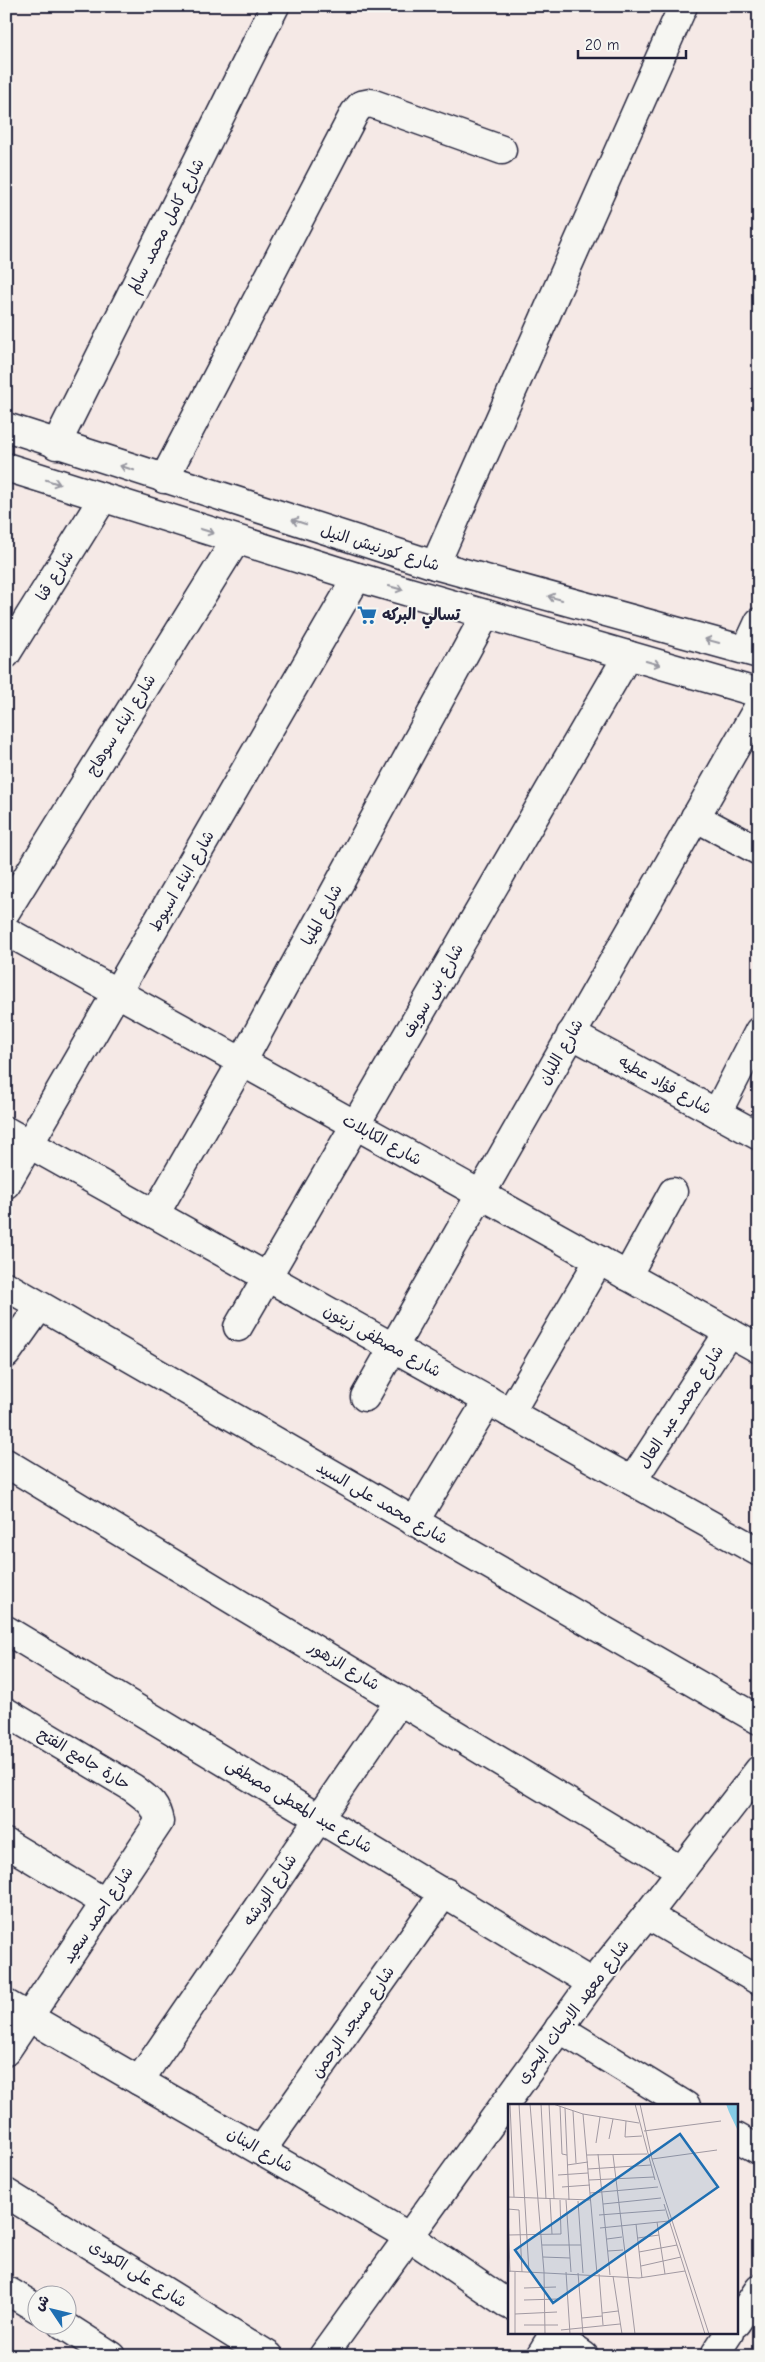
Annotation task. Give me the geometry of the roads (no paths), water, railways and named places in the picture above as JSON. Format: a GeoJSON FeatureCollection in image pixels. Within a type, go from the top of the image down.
{"type":"FeatureCollection","features":[{"type":"Feature","properties":{"kind":"street","name":"شارع كامل محمد سالم"},"geometry":{"type":"LineString","coordinates":[[56,445],[275,6]]}},
{"type":"Feature","properties":{"kind":"street"},"geometry":{"type":"LineString","coordinates":[[435,565],[683,6]]}},
{"type":"Feature","properties":{"kind":"street"},"geometry":{"type":"LineString","coordinates":[[164,479],[355,112],[361,105],[371,103],[502,150]]}},
{"type":"Feature","properties":{"kind":"street","name":"شارع كورنيش النيل"},"geometry":{"type":"LineString","coordinates":[[6,427],[56,445],[435,565],[752,652]]}},
{"type":"Feature","properties":{"kind":"street","name":"شارع كورنيش النيل"},"geometry":{"type":"LineString","coordinates":[[6,467],[357,577],[759,693]]}},
{"type":"Feature","properties":{"kind":"street","name":"شارع قنا"},"geometry":{"type":"LineString","coordinates":[[6,654],[103,498]]}},
{"type":"Feature","properties":{"kind":"street","name":"شارع ابناء سوهاج"},"geometry":{"type":"LineString","coordinates":[[6,911],[236,540]]}},
{"type":"Feature","properties":{"kind":"street","name":"شارع ابناء اسيوط"},"geometry":{"type":"LineString","coordinates":[[6,1184],[18,1138],[117,993],[357,577]]}},
{"type":"Feature","properties":{"kind":"street","name":"شارع المنيا"},"geometry":{"type":"LineString","coordinates":[[155,1214],[242,1062],[486,614]]}},
{"type":"Feature","properties":{"kind":"street"},"geometry":{"type":"LineString","coordinates":[[752,652],[759,622]]}},
{"type":"Feature","properties":{"kind":"street","name":"شارع بنى سويف"},"geometry":{"type":"LineString","coordinates":[[238,1327],[628,655]]}},
{"type":"Feature","properties":{"kind":"street","name":"شارع اللبان"},"geometry":{"type":"LineString","coordinates":[[365,1398],[759,706]]}},
{"type":"Feature","properties":{"kind":"street"},"geometry":{"type":"LineString","coordinates":[[695,817],[759,851]]}},
{"type":"Feature","properties":{"kind":"street","name":"شارع الكابلات"},"geometry":{"type":"LineString","coordinates":[[6,931],[627,1276],[758,1346]]}},
{"type":"Feature","properties":{"kind":"street"},"geometry":{"type":"LineString","coordinates":[[717,1113],[759,1031]]}},
{"type":"Feature","properties":{"kind":"street","name":"شارع فؤاد عطيه"},"geometry":{"type":"LineString","coordinates":[[572,1034],[759,1136]]}},
{"type":"Feature","properties":{"kind":"street","name":"شارع مصطفى زيتون"},"geometry":{"type":"LineString","coordinates":[[18,1138],[759,1552]]}},
{"type":"Feature","properties":{"kind":"street"},"geometry":{"type":"LineString","coordinates":[[627,1276],[673,1192]]}},
{"type":"Feature","properties":{"kind":"street"},"geometry":{"type":"LineString","coordinates":[[414,1522],[499,1406],[599,1260]]}},
{"type":"Feature","properties":{"kind":"street","name":"شارع محمد على السيد"},"geometry":{"type":"LineString","coordinates":[[6,1286],[759,1720]]}},
{"type":"Feature","properties":{"kind":"street"},"geometry":{"type":"LineString","coordinates":[[6,1354],[40,1306]]}},
{"type":"Feature","properties":{"kind":"street","name":"شارع محمد عبد العال"},"geometry":{"type":"LineString","coordinates":[[632,1482],[729,1332]]}},
{"type":"Feature","properties":{"kind":"street","name":"شارع الزهور"},"geometry":{"type":"LineString","coordinates":[[6,1463],[682,1870]]}},
{"type":"Feature","properties":{"kind":"street","name":"شارع عبد المعطى مصطفى"},"geometry":{"type":"LineString","coordinates":[[6,1630],[444,1892],[592,1983]]}},
{"type":"Feature","properties":{"kind":"street","name":"شارع الورشه"},"geometry":{"type":"LineString","coordinates":[[139,2081],[400,1700]]}},
{"type":"Feature","properties":{"kind":"street","name":"حارة جامع الفتح"},"geometry":{"type":"LineString","coordinates":[[6,1712],[132,1788],[148,1799],[157,1810]]}},
{"type":"Feature","properties":{"kind":"street","name":"شارع معهد الابحاث البحرى"},"geometry":{"type":"LineString","coordinates":[[323,2356],[558,2028],[759,1770]]}},
{"type":"Feature","properties":{"kind":"street","name":"شارع احمد سعيد"},"geometry":{"type":"LineString","coordinates":[[6,2051],[159,1822],[157,1810]]}},
{"type":"Feature","properties":{"kind":"street"},"geometry":{"type":"LineString","coordinates":[[6,1843],[106,1903]]}},
{"type":"Feature","properties":{"kind":"street","name":"شارع مسجد الرحمن"},"geometry":{"type":"LineString","coordinates":[[261,2151],[444,1892]]}},
{"type":"Feature","properties":{"kind":"street"},"geometry":{"type":"LineString","coordinates":[[647,1915],[756,1974]]}},
{"type":"Feature","properties":{"kind":"street","name":"شارع البنان"},"geometry":{"type":"LineString","coordinates":[[6,2004],[408,2236],[508,2304]]}},
{"type":"Feature","properties":{"kind":"street"},"geometry":{"type":"LineString","coordinates":[[558,2028],[683,2104]]}},
{"type":"Feature","properties":{"kind":"street"},"geometry":{"type":"LineString","coordinates":[[738,2137],[759,2150]]}},
{"type":"Feature","properties":{"kind":"street","name":"شارع على الكودى"},"geometry":{"type":"LineString","coordinates":[[6,2193],[269,2356]]}},
{"type":"Feature","properties":{"kind":"street"},"geometry":{"type":"LineString","coordinates":[[738,2320],[759,2289]]}},
{"type":"Feature","properties":{"kind":"street"},"geometry":{"type":"LineString","coordinates":[[6,2290],[28,2303]]}},
{"type":"Feature","properties":{"kind":"street"},"geometry":{"type":"LineString","coordinates":[[78,2334],[112,2356]]}},
{"type":"Feature","properties":{"kind":"street"},"geometry":{"type":"LineString","coordinates":[[714,2356],[728,2334]]}},
{"type":"Feature","properties":{"kind":"street"},"geometry":{"type":"LineString","coordinates":[[549,2339],[584,2356]]}},
{"type":"Feature","properties":{"kind":"place","name":"تسالي البركه"},"geometry":{"type":"Point","coordinates":[367,615]}}]}
